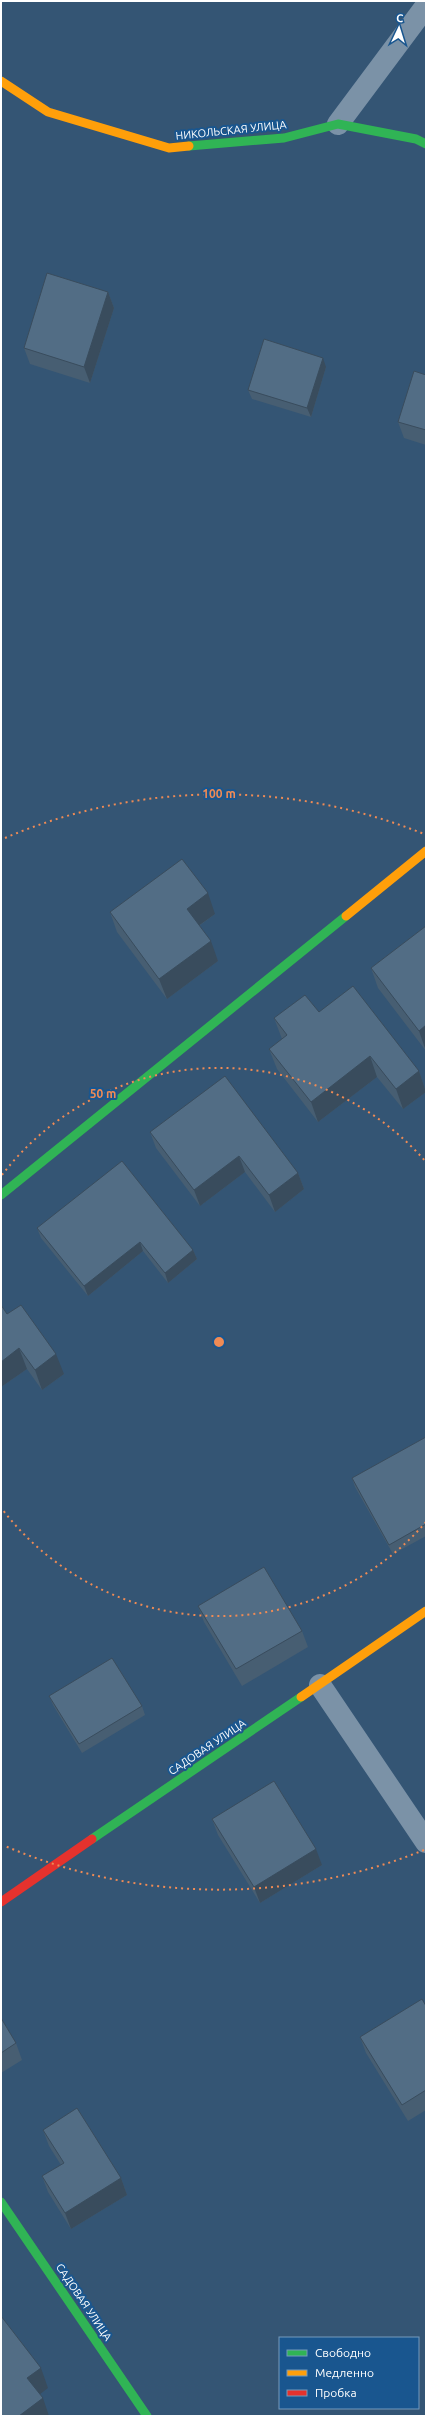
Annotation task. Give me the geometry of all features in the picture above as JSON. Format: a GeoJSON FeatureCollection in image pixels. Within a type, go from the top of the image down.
{"type":"FeatureCollection","features":[{"type":"Feature","properties":{"kind":"street"},"geometry":{"type":"LineString","coordinates":[[338,124],[426,6]]}},
{"type":"Feature","properties":{"kind":"street","name":"НИКОЛЬСКАЯ УЛИЦА"},"geometry":{"type":"LineString","coordinates":[[1,81],[48,112],[169,148],[284,138],[338,124],[416,139],[426,144]]}},
{"type":"Feature","properties":{"kind":"street"},"geometry":{"type":"LineString","coordinates":[[1,1195],[426,850]]}},
{"type":"Feature","properties":{"kind":"street","name":"САДОВАЯ УЛИЦА"},"geometry":{"type":"LineString","coordinates":[[1,1902],[426,1611]]}},
{"type":"Feature","properties":{"kind":"street"},"geometry":{"type":"LineString","coordinates":[[320,1685],[426,1842]]}},
{"type":"Feature","properties":{"kind":"street","name":"САДОВАЯ УЛИЦА"},"geometry":{"type":"LineString","coordinates":[[1,2202],[147,2416]]}},
{"type":"Feature","properties":{"kind":"building"},"geometry":{"type":"Polygon","coordinates":[[[47,273],[108,292],[84,367],[24,348],[47,273]]]}},
{"type":"Feature","properties":{"kind":"building"},"geometry":{"type":"Polygon","coordinates":[[[264,339],[323,358],[307,408],[248,390],[264,339]]]}},
{"type":"Feature","properties":{"kind":"building"},"geometry":{"type":"Polygon","coordinates":[[[414,371],[426,375],[426,430],[398,422],[414,371]]]}},
{"type":"Feature","properties":{"kind":"building"},"geometry":{"type":"Polygon","coordinates":[[[182,859],[208,893],[187,909],[211,941],[159,979],[110,912],[182,859]]]}},
{"type":"Feature","properties":{"kind":"building"},"geometry":{"type":"Polygon","coordinates":[[[426,926],[426,1025],[419,1031],[371,968],[426,926]]]}},
{"type":"Feature","properties":{"kind":"building"},"geometry":{"type":"Polygon","coordinates":[[[353,986],[419,1071],[396,1089],[370,1056],[311,1102],[269,1049],[287,1035],[274,1018],[305,995],[319,1012],[353,986]]]}},
{"type":"Feature","properties":{"kind":"building"},"geometry":{"type":"Polygon","coordinates":[[[225,1076],[298,1173],[269,1195],[239,1156],[194,1190],[150,1132],[225,1076]]]}},
{"type":"Feature","properties":{"kind":"building"},"geometry":{"type":"Polygon","coordinates":[[[122,1161],[193,1250],[165,1273],[140,1242],[84,1286],[37,1228],[122,1161]]]}},
{"type":"Feature","properties":{"kind":"building"},"geometry":{"type":"Polygon","coordinates":[[[1,1305],[7,1314],[21,1305],[56,1354],[35,1370],[19,1348],[1,1362],[1,1305]]]}},
{"type":"Feature","properties":{"kind":"building"},"geometry":{"type":"Polygon","coordinates":[[[426,1437],[426,1524],[389,1545],[352,1478],[426,1437]]]}},
{"type":"Feature","properties":{"kind":"building"},"geometry":{"type":"Polygon","coordinates":[[[264,1567],[302,1631],[236,1669],[198,1606],[264,1567]]]}},
{"type":"Feature","properties":{"kind":"building"},"geometry":{"type":"Polygon","coordinates":[[[112,1658],[142,1706],[79,1744],[49,1696],[112,1658]]]}},
{"type":"Feature","properties":{"kind":"building"},"geometry":{"type":"Polygon","coordinates":[[[274,1781],[316,1849],[254,1887],[212,1819],[274,1781]]]}},
{"type":"Feature","properties":{"kind":"building"},"geometry":{"type":"Polygon","coordinates":[[[422,1999],[426,2006],[426,2090],[402,2105],[360,2037],[422,1999]]]}},
{"type":"Feature","properties":{"kind":"building"},"geometry":{"type":"Polygon","coordinates":[[[1,2018],[16,2043],[1,2053],[1,2018]]]}},
{"type":"Feature","properties":{"kind":"building"},"geometry":{"type":"Polygon","coordinates":[[[77,2108],[121,2178],[65,2213],[42,2176],[64,2163],[43,2130],[77,2108]]]}},
{"type":"Feature","properties":{"kind":"building"},"geometry":{"type":"Polygon","coordinates":[[[1,2316],[41,2368],[27,2378],[43,2398],[19,2416],[1,2416],[1,2316]]]}},
{"type":"Feature","properties":{"kind":"traffic: fast"},"geometry":{"type":"LineString","coordinates":[[189,146],[284,138],[338,124],[416,139],[426,144]]}},
{"type":"Feature","properties":{"kind":"traffic: fast"},"geometry":{"type":"LineString","coordinates":[[1,1195],[346,916]]}},
{"type":"Feature","properties":{"kind":"traffic: fast"},"geometry":{"type":"LineString","coordinates":[[92,1839],[301,1697]]}},
{"type":"Feature","properties":{"kind":"traffic: fast"},"geometry":{"type":"LineString","coordinates":[[1,2202],[147,2416]]}},
{"type":"Feature","properties":{"kind":"traffic: slow"},"geometry":{"type":"LineString","coordinates":[[1,81],[48,112],[169,148],[189,146]]}},
{"type":"Feature","properties":{"kind":"traffic: slow"},"geometry":{"type":"LineString","coordinates":[[346,916],[426,851]]}},
{"type":"Feature","properties":{"kind":"traffic: slow"},"geometry":{"type":"LineString","coordinates":[[301,1697],[426,1611]]}},
{"type":"Feature","properties":{"kind":"traffic: jam"},"geometry":{"type":"LineString","coordinates":[[1,1902],[92,1839]]}}]}
